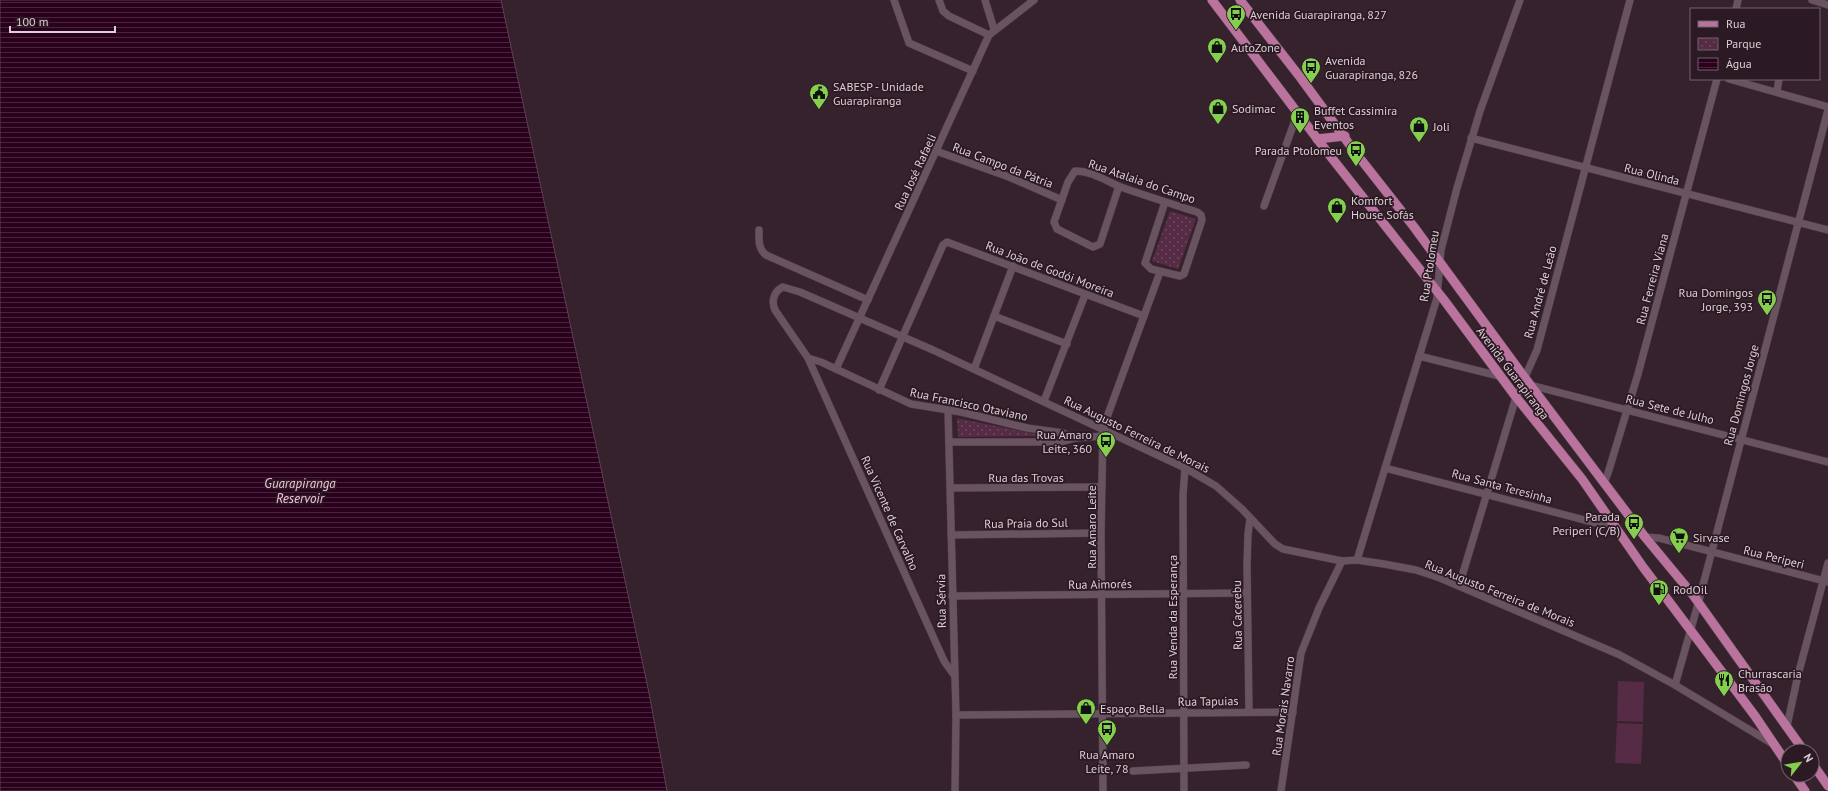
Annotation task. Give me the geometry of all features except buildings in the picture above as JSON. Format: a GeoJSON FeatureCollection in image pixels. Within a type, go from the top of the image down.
{"type":"FeatureCollection","features":[{"type":"Feature","properties":{"kind":"main road","name":"Avenida Guarapiranga"},"geometry":{"type":"LineString","coordinates":[[1212,0],[1317,139],[1438,294],[1499,376],[1582,479],[1643,567],[1780,752]]}},
{"type":"Feature","properties":{"kind":"main road","name":"Avenida Guarapiranga"},"geometry":{"type":"LineString","coordinates":[[1240,0],[1439,260],[1527,382],[1645,537],[1693,595],[1799,743]]}},
{"type":"Feature","properties":{"kind":"main road"},"geometry":{"type":"LineString","coordinates":[[1317,139],[1345,136]]}},
{"type":"Feature","properties":{"kind":"main road"},"geometry":{"type":"LineString","coordinates":[[1820,774],[1828,786]]}},
{"type":"Feature","properties":{"kind":"street"},"geometry":{"type":"LineString","coordinates":[[894,0],[909,43],[973,71]]}},
{"type":"Feature","properties":{"kind":"street"},"geometry":{"type":"LineString","coordinates":[[939,0],[943,11],[950,16],[992,32]]}},
{"type":"Feature","properties":{"kind":"street"},"geometry":{"type":"LineString","coordinates":[[985,0],[992,32]]}},
{"type":"Feature","properties":{"kind":"street","name":"Rua Ptolomeu"},"geometry":{"type":"LineString","coordinates":[[1357,560],[1438,294],[1439,260],[1471,138],[1520,0]]}},
{"type":"Feature","properties":{"kind":"street","name":"Rua André de Leão"},"geometry":{"type":"LineString","coordinates":[[1459,586],[1516,397],[1527,382],[1537,350],[1630,0]]}},
{"type":"Feature","properties":{"kind":"street"},"geometry":{"type":"LineString","coordinates":[[1812,0],[1828,5]]}},
{"type":"Feature","properties":{"kind":"street"},"geometry":{"type":"LineString","coordinates":[[992,32],[1032,1]]}},
{"type":"Feature","properties":{"kind":"street","name":"Rua José Rafaeli"},"geometry":{"type":"LineString","coordinates":[[836,369],[992,32]]}},
{"type":"Feature","properties":{"kind":"street","name":"Rua Ferreira Viana"},"geometry":{"type":"LineString","coordinates":[[1604,483],[1627,409],[1717,80]]}},
{"type":"Feature","properties":{"kind":"street"},"geometry":{"type":"LineString","coordinates":[[1733,80],[1828,107]]}},
{"type":"Feature","properties":{"kind":"street"},"geometry":{"type":"LineString","coordinates":[[1776,91],[1779,80]]}},
{"type":"Feature","properties":{"kind":"street","name":"Rua Domingos Jorge"},"geometry":{"type":"LineString","coordinates":[[1674,685],[1680,672],[1690,629],[1698,604],[1828,110]]}},
{"type":"Feature","properties":{"kind":"street"},"geometry":{"type":"LineString","coordinates":[[1264,206],[1298,112]]}},
{"type":"Feature","properties":{"kind":"street","name":"Rua Olinda"},"geometry":{"type":"LineString","coordinates":[[1471,138],[1828,230]]}},
{"type":"Feature","properties":{"kind":"street","name":"Rua Campo da Pátria"},"geometry":{"type":"LineString","coordinates":[[936,151],[1009,177],[1062,200]]}},
{"type":"Feature","properties":{"kind":"street","name":"Rua Atalaia do Campo"},"geometry":{"type":"LineString","coordinates":[[1062,200],[1068,182],[1075,171],[1103,178],[1119,186],[1201,215],[1202,223],[1184,274],[1176,276],[1160,272]]}},
{"type":"Feature","properties":{"kind":"street"},"geometry":{"type":"LineString","coordinates":[[1062,200],[1054,222],[1057,229],[1093,247],[1100,244],[1119,186]]}},
{"type":"Feature","properties":{"kind":"street"},"geometry":{"type":"LineString","coordinates":[[1160,272],[1148,267],[1145,260],[1165,202]]}},
{"type":"Feature","properties":{"kind":"street"},"geometry":{"type":"LineString","coordinates":[[758,230],[759,245],[762,252],[766,255],[868,300]]}},
{"type":"Feature","properties":{"kind":"street","name":"Rua João de Godói Moreira"},"geometry":{"type":"LineString","coordinates":[[903,337],[943,246],[949,241],[1085,295],[1144,316]]}},
{"type":"Feature","properties":{"kind":"street"},"geometry":{"type":"LineString","coordinates":[[974,369],[1013,266]]}},
{"type":"Feature","properties":{"kind":"street","name":"Rua Amaro Leite"},"geometry":{"type":"LineString","coordinates":[[1103,791],[1103,428],[1160,272]]}},
{"type":"Feature","properties":{"kind":"street","name":"Rua Augusto Ferreira de Morais"},"geometry":{"type":"LineString","coordinates":[[780,288],[790,288],[903,337],[1103,428],[1186,468],[1216,486],[1242,509],[1250,519],[1282,549],[1342,561],[1357,560],[1416,570],[1459,586],[1620,655],[1776,745]]}},
{"type":"Feature","properties":{"kind":"street","name":"Rua Vicente de Carvalho"},"geometry":{"type":"LineString","coordinates":[[780,288],[775,294],[772,304],[808,358],[944,661],[954,676]]}},
{"type":"Feature","properties":{"kind":"street"},"geometry":{"type":"LineString","coordinates":[[1044,401],[1085,295]]}},
{"type":"Feature","properties":{"kind":"street"},"geometry":{"type":"LineString","coordinates":[[994,316],[1067,344]]}},
{"type":"Feature","properties":{"kind":"street"},"geometry":{"type":"LineString","coordinates":[[879,390],[903,337]]}},
{"type":"Feature","properties":{"kind":"street"},"geometry":{"type":"LineString","coordinates":[[1419,356],[1499,376]]}},
{"type":"Feature","properties":{"kind":"street","name":"Rua Francisco Otaviano"},"geometry":{"type":"LineString","coordinates":[[808,358],[821,362],[911,404],[948,410],[1027,428],[1063,433],[1075,438],[1103,436]]}},
{"type":"Feature","properties":{"kind":"street","name":"Rua Sete de Julho"},"geometry":{"type":"LineString","coordinates":[[1527,382],[1828,462]]}},
{"type":"Feature","properties":{"kind":"street","name":"Rua Sérvia"},"geometry":{"type":"LineString","coordinates":[[948,410],[956,715],[956,791]]}},
{"type":"Feature","properties":{"kind":"street"},"geometry":{"type":"LineString","coordinates":[[949,442],[1060,442],[1075,438]]}},
{"type":"Feature","properties":{"kind":"street","name":"Rua Venda da Esperança"},"geometry":{"type":"LineString","coordinates":[[1184,791],[1183,495],[1186,468]]}},
{"type":"Feature","properties":{"kind":"street","name":"Rua Santa Teresinha"},"geometry":{"type":"LineString","coordinates":[[1385,468],[1596,523],[1614,524]]}},
{"type":"Feature","properties":{"kind":"street","name":"Rua das Trovas"},"geometry":{"type":"LineString","coordinates":[[950,488],[1102,487]]}},
{"type":"Feature","properties":{"kind":"street","name":"Rua Cacerebu"},"geometry":{"type":"LineString","coordinates":[[1249,712],[1247,593],[1248,534],[1250,519]]}},
{"type":"Feature","properties":{"kind":"street","name":"Rua Praia do Sul"},"geometry":{"type":"LineString","coordinates":[[951,535],[1102,533]]}},
{"type":"Feature","properties":{"kind":"street","name":"Rua Periperi"},"geometry":{"type":"LineString","coordinates":[[1645,537],[1659,538],[1826,581]]}},
{"type":"Feature","properties":{"kind":"street","name":"Rua Morais Navarro"},"geometry":{"type":"LineString","coordinates":[[1281,791],[1302,653],[1319,608],[1342,561]]}},
{"type":"Feature","properties":{"kind":"street"},"geometry":{"type":"LineString","coordinates":[[1787,726],[1798,675],[1826,581],[1828,563]]}},
{"type":"Feature","properties":{"kind":"street","name":"Rua Aimorés"},"geometry":{"type":"LineString","coordinates":[[952,596],[1102,596],[1247,593]]}},
{"type":"Feature","properties":{"kind":"street","name":"Rua Tapuias"},"geometry":{"type":"LineString","coordinates":[[956,715],[1293,712]]}},
{"type":"Feature","properties":{"kind":"street"},"geometry":{"type":"LineString","coordinates":[[1133,771],[1246,765]]}},
{"type":"Feature","properties":{"kind":"green space"},"geometry":{"type":"Polygon","coordinates":[[[1170,211],[1196,219],[1178,269],[1152,261],[1170,211]]]}},
{"type":"Feature","properties":{"kind":"green space"},"geometry":{"type":"Polygon","coordinates":[[[957,418],[1045,436],[958,437],[957,418]]]}},
{"type":"Feature","properties":{"kind":"green space"},"geometry":{"type":"Polygon","coordinates":[[[1618,681],[1644,682],[1643,722],[1617,721],[1618,681]]]}},
{"type":"Feature","properties":{"kind":"green space"},"geometry":{"type":"Polygon","coordinates":[[[1617,723],[1643,724],[1641,764],[1615,763],[1617,723]]]}},
{"type":"Feature","properties":{"kind":"water","name":"Guarapiranga Reservoir"},"geometry":{"type":"Polygon","coordinates":[[[0,0],[501,0],[649,693],[667,791],[0,791],[0,0]]]}},
{"type":"Feature","properties":{"kind":"place","name":"Avenida Guarapiranga, 827"},"geometry":{"type":"Point","coordinates":[1236,31]}},
{"type":"Feature","properties":{"kind":"place","name":"AutoZone"},"geometry":{"type":"Point","coordinates":[1217,64]}},
{"type":"Feature","properties":{"kind":"place","name":"Avenida Guarapiranga, 826"},"geometry":{"type":"Point","coordinates":[1311,84]}},
{"type":"Feature","properties":{"kind":"place","name":"SABESP - Unidade Guarapiranga"},"geometry":{"type":"Point","coordinates":[819,110]}},
{"type":"Feature","properties":{"kind":"place","name":"Sodimac"},"geometry":{"type":"Point","coordinates":[1218,125]}},
{"type":"Feature","properties":{"kind":"place","name":"Buffet Cassimira Eventos"},"geometry":{"type":"Point","coordinates":[1300,134]}},
{"type":"Feature","properties":{"kind":"place","name":"Joli"},"geometry":{"type":"Point","coordinates":[1419,143]}},
{"type":"Feature","properties":{"kind":"place","name":"Parada Ptolomeu"},"geometry":{"type":"Point","coordinates":[1356,167]}},
{"type":"Feature","properties":{"kind":"place","name":"Komfort House Sofás"},"geometry":{"type":"Point","coordinates":[1337,224]}},
{"type":"Feature","properties":{"kind":"place","name":"Rua Domingos Jorge, 393"},"geometry":{"type":"Point","coordinates":[1767,316]}},
{"type":"Feature","properties":{"kind":"place","name":"Rua Amaro Leite, 360"},"geometry":{"type":"Point","coordinates":[1106,458]}},
{"type":"Feature","properties":{"kind":"place","name":"Parada Periperi (C/B)"},"geometry":{"type":"Point","coordinates":[1634,540]}},
{"type":"Feature","properties":{"kind":"place","name":"Sirvase"},"geometry":{"type":"Point","coordinates":[1679,554]}},
{"type":"Feature","properties":{"kind":"place","name":"RodOil"},"geometry":{"type":"Point","coordinates":[1659,606]}},
{"type":"Feature","properties":{"kind":"place","name":"Churrascaria Brasão"},"geometry":{"type":"Point","coordinates":[1724,697]}},
{"type":"Feature","properties":{"kind":"place","name":"Espaço Bella"},"geometry":{"type":"Point","coordinates":[1086,725]}},
{"type":"Feature","properties":{"kind":"place","name":"Rua Amaro Leite, 78"},"geometry":{"type":"Point","coordinates":[1107,746]}}]}
